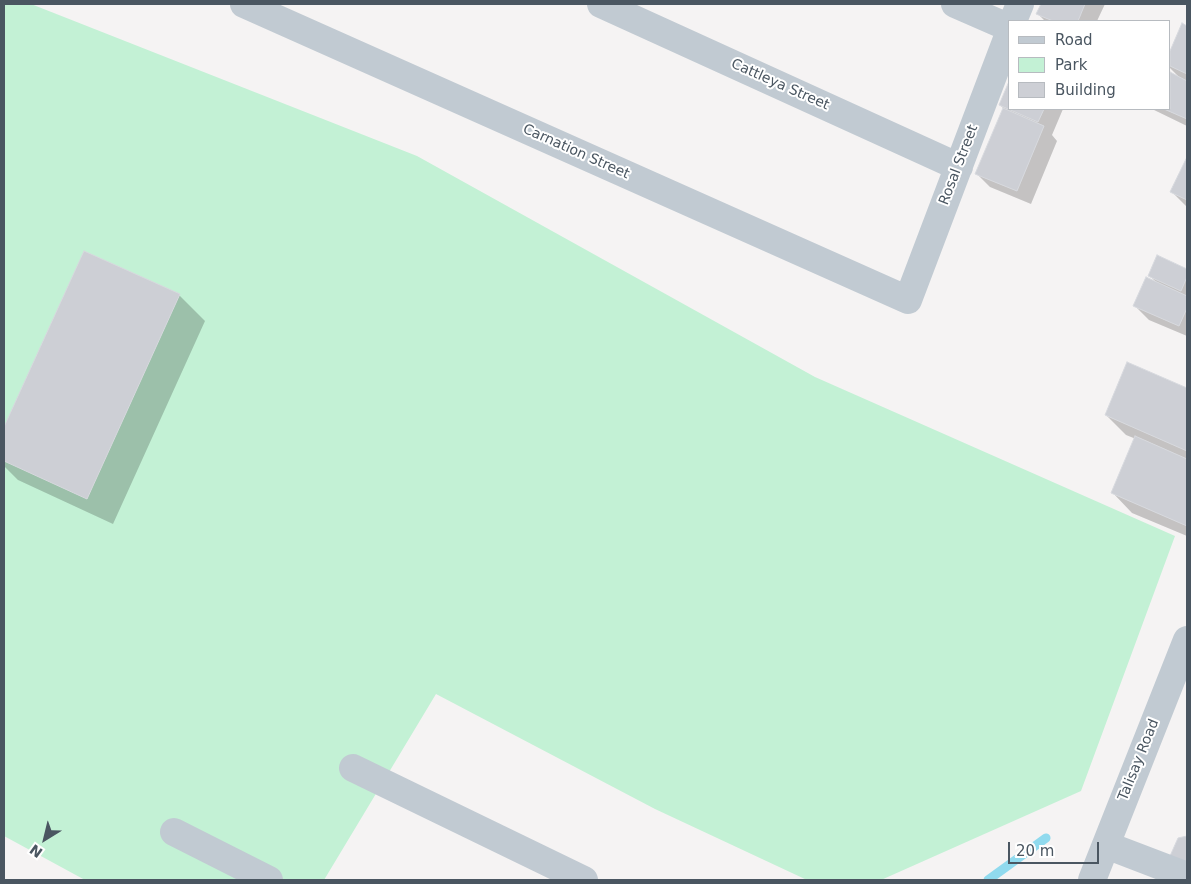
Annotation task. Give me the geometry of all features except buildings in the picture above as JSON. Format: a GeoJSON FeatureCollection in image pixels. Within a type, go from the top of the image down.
{"type":"FeatureCollection","features":[{"type":"Feature","properties":{"kind":"street","name":"Carnation Street"},"geometry":{"type":"LineString","coordinates":[[244,4],[908,300]]}},
{"type":"Feature","properties":{"kind":"street","name":"Cattleya Street"},"geometry":{"type":"LineString","coordinates":[[601,4],[959,167]]}},
{"type":"Feature","properties":{"kind":"street"},"geometry":{"type":"LineString","coordinates":[[955,4],[1008,28]]}},
{"type":"Feature","properties":{"kind":"street"},"geometry":{"type":"LineString","coordinates":[[1013,20],[1020,4]]}},
{"type":"Feature","properties":{"kind":"street","name":"Rosal Street"},"geometry":{"type":"LineString","coordinates":[[908,300],[1008,34]]}},
{"type":"Feature","properties":{"kind":"street","name":"Talisay Road"},"geometry":{"type":"LineString","coordinates":[[1092,880],[1187,640]]}},
{"type":"Feature","properties":{"kind":"street"},"geometry":{"type":"LineString","coordinates":[[353,768],[540,871],[584,880]]}},
{"type":"Feature","properties":{"kind":"street"},"geometry":{"type":"LineString","coordinates":[[174,832],[268,880]]}},
{"type":"Feature","properties":{"kind":"street"},"geometry":{"type":"LineString","coordinates":[[1106,845],[1187,876]]}},
{"type":"Feature","properties":{"kind":"green space"},"geometry":{"type":"Polygon","coordinates":[[[4,4],[31,4],[417,156],[815,377],[1175,536],[1081,791],[881,880],[807,880],[655,809],[436,694],[324,880],[85,880],[4,836],[4,4]]]}},
{"type":"Feature","properties":{"kind":"waterway"},"geometry":{"type":"LineString","coordinates":[[988,880],[1046,838]]}}]}
